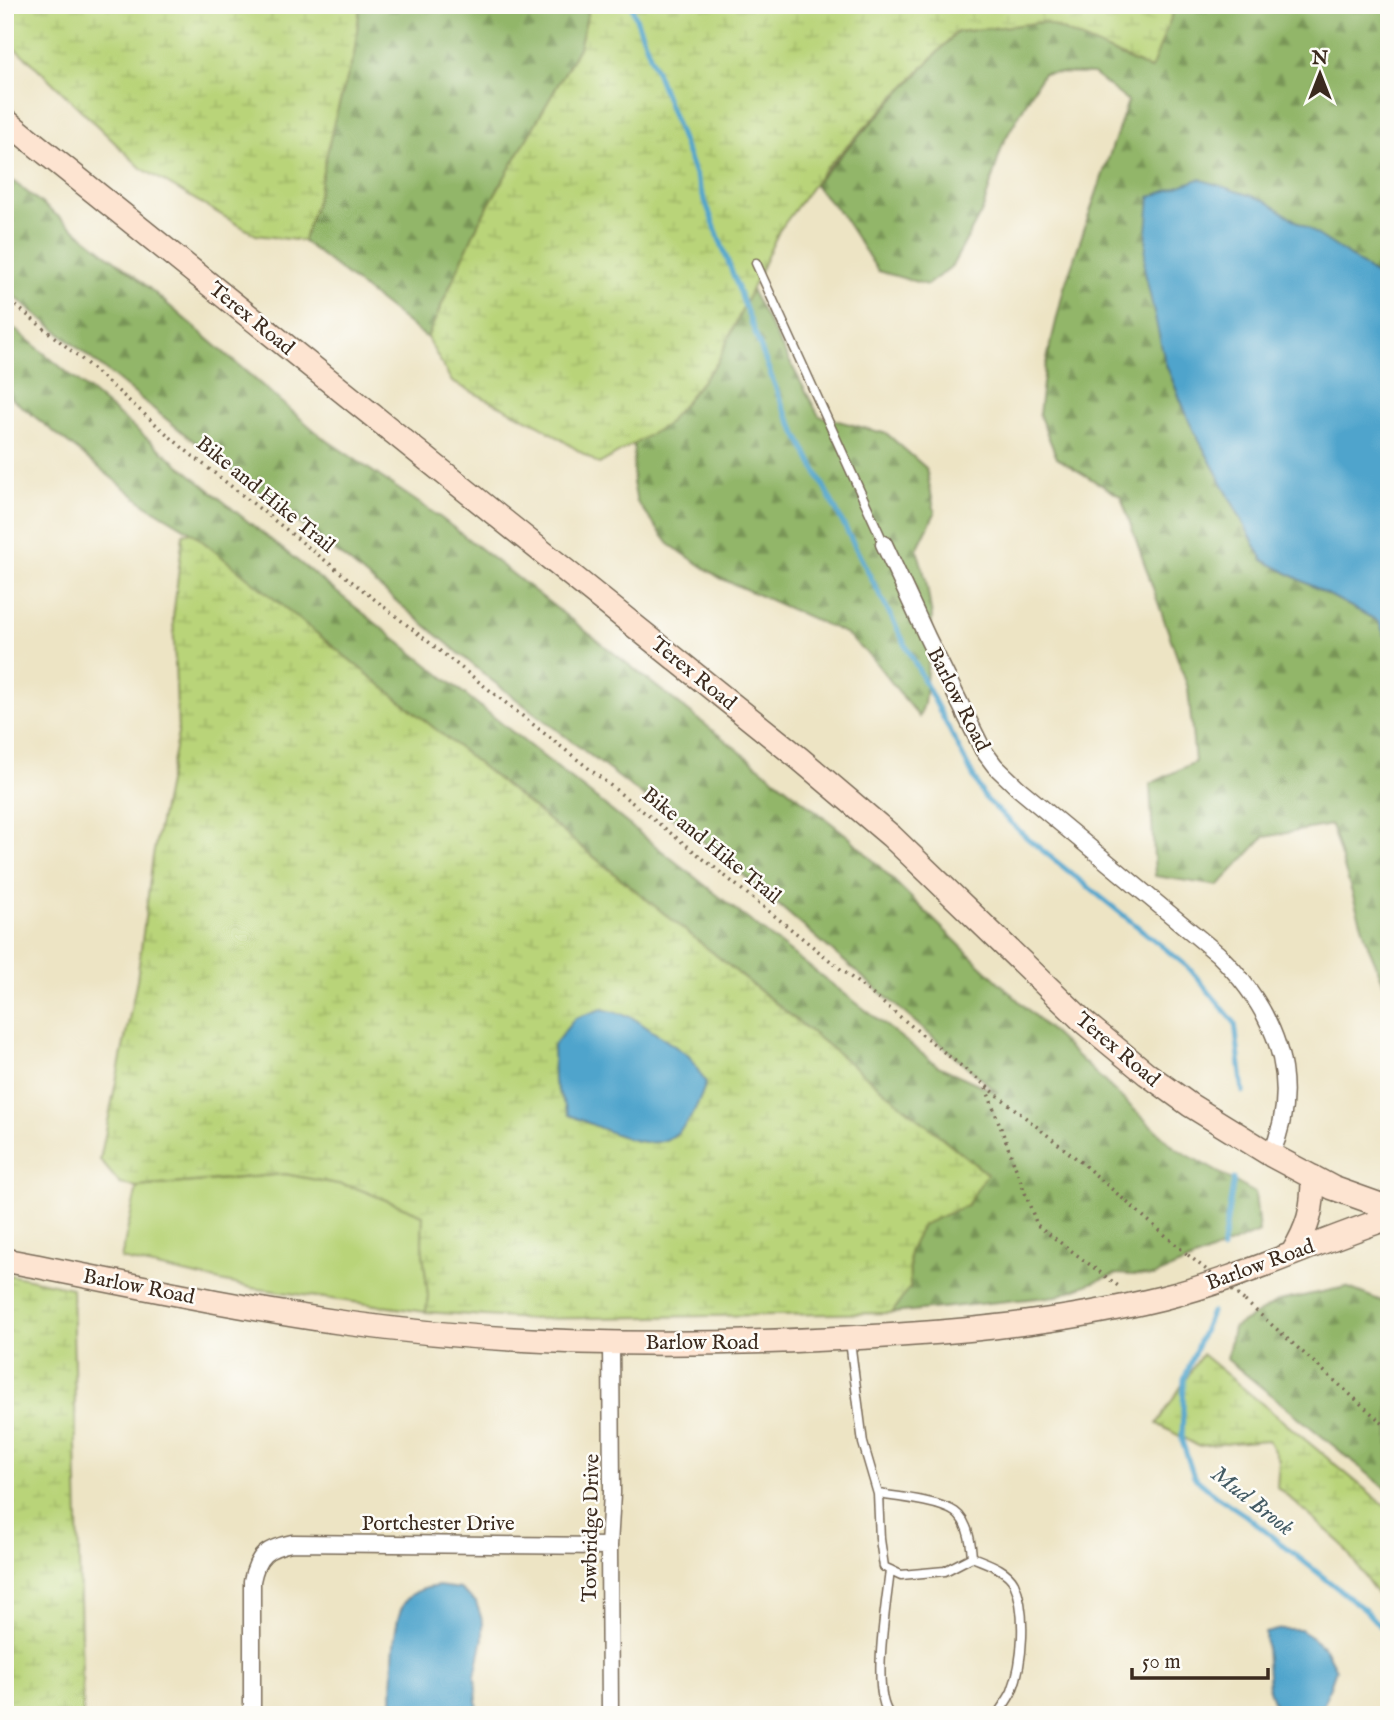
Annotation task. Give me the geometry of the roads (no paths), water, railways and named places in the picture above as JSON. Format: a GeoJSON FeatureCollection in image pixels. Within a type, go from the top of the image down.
{"type":"FeatureCollection","features":[{"type":"Feature","properties":{"kind":"main road","name":"Terex Road"},"geometry":{"type":"LineString","coordinates":[[5,120],[800,759],[891,836],[1075,1013],[1147,1074],[1190,1105],[1271,1155],[1333,1188],[1389,1208]]}},
{"type":"Feature","properties":{"kind":"main road"},"geometry":{"type":"LineString","coordinates":[[1292,1254],[1310,1217],[1313,1177]]}},
{"type":"Feature","properties":{"kind":"main road","name":"Barlow Road"},"geometry":{"type":"LineString","coordinates":[[5,1260],[274,1312],[345,1323],[465,1335],[611,1342],[755,1343],[965,1331],[1091,1313],[1217,1282],[1389,1217]]}},
{"type":"Feature","properties":{"kind":"street","name":"Barlow Road"},"geometry":{"type":"LineString","coordinates":[[884,544],[983,750],[995,765],[1058,822],[1218,954],[1240,976],[1259,1002],[1274,1030],[1283,1067],[1281,1127],[1271,1155]]}},
{"type":"Feature","properties":{"kind":"street","name":"Towbridge Drive"},"geometry":{"type":"LineString","coordinates":[[610,1715],[611,1342]]}},
{"type":"Feature","properties":{"kind":"street","name":"Portchester Drive"},"geometry":{"type":"LineString","coordinates":[[253,1715],[252,1581],[255,1569],[268,1550],[292,1543],[609,1546]]}},
{"type":"Feature","properties":{"kind":"lane"},"geometry":{"type":"LineString","coordinates":[[757,263],[884,544]]}},
{"type":"Feature","properties":{"kind":"lane"},"geometry":{"type":"LineString","coordinates":[[850,1338],[863,1443],[878,1494],[884,1567],[901,1575],[945,1571],[972,1557]]}},
{"type":"Feature","properties":{"kind":"lane"},"geometry":{"type":"LineString","coordinates":[[878,1494],[926,1502],[956,1512],[971,1536],[972,1557]]}},
{"type":"Feature","properties":{"kind":"lane"},"geometry":{"type":"LineString","coordinates":[[972,1557],[997,1568],[1013,1581],[1020,1610],[1021,1659],[1011,1693],[997,1715]]}},
{"type":"Feature","properties":{"kind":"lane"},"geometry":{"type":"LineString","coordinates":[[890,1570],[880,1685],[884,1709],[890,1715]]}},
{"type":"Feature","properties":{"kind":"water"},"geometry":{"type":"Polygon","coordinates":[[[1199,179],[1264,200],[1389,285],[1389,643],[1378,621],[1263,560],[1190,423],[1165,362],[1144,268],[1150,197],[1199,179]]]}},
{"type":"Feature","properties":{"kind":"water"},"geometry":{"type":"Polygon","coordinates":[[[602,1009],[630,1016],[689,1056],[706,1083],[694,1111],[681,1129],[667,1139],[651,1142],[634,1140],[569,1115],[554,1082],[553,1046],[575,1018],[602,1009]]]}},
{"type":"Feature","properties":{"kind":"water"},"geometry":{"type":"Polygon","coordinates":[[[438,1586],[460,1589],[476,1602],[483,1623],[483,1638],[475,1676],[478,1715],[392,1715],[393,1656],[400,1612],[405,1602],[416,1592],[438,1586]]]}},
{"type":"Feature","properties":{"kind":"water"},"geometry":{"type":"Polygon","coordinates":[[[1281,1629],[1301,1629],[1325,1649],[1336,1669],[1320,1715],[1278,1715],[1269,1690],[1265,1633],[1281,1629]]]}},
{"type":"Feature","properties":{"kind":"waterway"},"geometry":{"type":"LineString","coordinates":[[631,5],[783,407],[984,797],[1027,838],[1188,967],[1235,1023],[1243,1092]]}},
{"type":"Feature","properties":{"kind":"waterway","name":"Mud Brook"},"geometry":{"type":"LineString","coordinates":[[1222,1250],[1234,1179]]}},
{"type":"Feature","properties":{"kind":"waterway","name":"Mud Brook"},"geometry":{"type":"LineString","coordinates":[[1211,1312],[1184,1379],[1182,1441],[1194,1477],[1365,1610],[1389,1636]]}}]}
